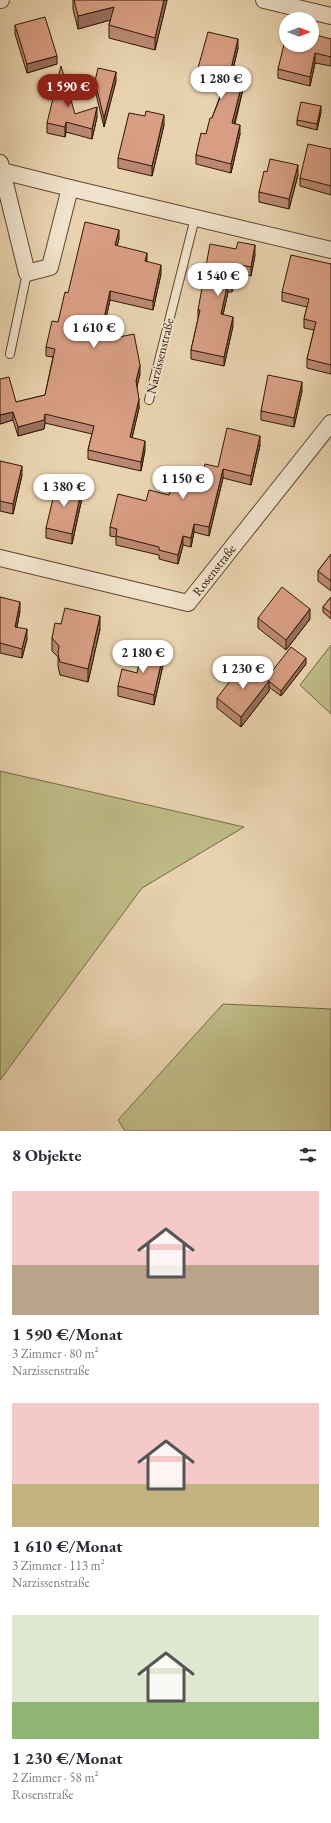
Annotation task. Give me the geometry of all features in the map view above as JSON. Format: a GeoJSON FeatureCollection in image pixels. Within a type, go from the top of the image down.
{"type":"FeatureCollection","features":[{"type":"Feature","properties":{"kind":"street"},"geometry":{"type":"LineString","coordinates":[[264,0],[331,16]]}},
{"type":"Feature","properties":{"kind":"street"},"geometry":{"type":"LineString","coordinates":[[1,167],[26,273],[50,267],[70,188]]}},
{"type":"Feature","properties":{"kind":"street"},"geometry":{"type":"LineString","coordinates":[[1,167],[70,188],[331,250]]}},
{"type":"Feature","properties":{"kind":"street","name":"Rosenstraße"},"geometry":{"type":"LineString","coordinates":[[0,558],[188,603],[331,423]]}},
{"type":"Feature","properties":{"kind":"lane","name":"Narzissenstraße"},"geometry":{"type":"LineString","coordinates":[[149,400],[195,218]]}},
{"type":"Feature","properties":{"kind":"lane"},"geometry":{"type":"LineString","coordinates":[[10,354],[26,273]]}},
{"type":"Feature","properties":{"kind":"shaded area"},"geometry":{"type":"Polygon","coordinates":[[[331,645],[331,714],[300,685],[331,645]]]}},
{"type":"Feature","properties":{"kind":"shaded area"},"geometry":{"type":"Polygon","coordinates":[[[0,771],[244,827],[142,888],[0,1080],[0,771]]]}},
{"type":"Feature","properties":{"kind":"shaded area"},"geometry":{"type":"Polygon","coordinates":[[[223,1004],[331,1009],[331,1131],[125,1131],[118,1120],[223,1004]]]}},
{"type":"Feature","properties":{"kind":"building"},"geometry":{"type":"Polygon","coordinates":[[[74,0],[164,0],[155,38],[109,25],[114,7],[78,16],[74,0]]]}},
{"type":"Feature","properties":{"kind":"building"},"geometry":{"type":"Polygon","coordinates":[[[45,17],[57,56],[27,64],[15,25],[45,17]]]}},
{"type":"Feature","properties":{"kind":"building"},"geometry":{"type":"Polygon","coordinates":[[[208,32],[238,39],[230,73],[244,76],[232,123],[240,125],[231,164],[196,155],[201,133],[206,134],[210,118],[212,118],[229,75],[198,68],[208,32]]]}},
{"type":"Feature","properties":{"kind":"building"},"geometry":{"type":"Polygon","coordinates":[[[319,36],[331,39],[331,57],[315,53],[310,77],[278,69],[282,52],[319,52],[319,36]]]}},
{"type":"Feature","properties":{"kind":"building"},"geometry":{"type":"Polygon","coordinates":[[[61,66],[75,114],[97,107],[92,129],[66,122],[65,127],[47,123],[61,66]]]}},
{"type":"Feature","properties":{"kind":"building"},"geometry":{"type":"Polygon","coordinates":[[[98,68],[116,72],[104,118],[95,81],[98,68]]]}},
{"type":"Feature","properties":{"kind":"building"},"geometry":{"type":"Polygon","coordinates":[[[301,102],[321,106],[317,124],[297,120],[301,102]]]}},
{"type":"Feature","properties":{"kind":"building"},"geometry":{"type":"Polygon","coordinates":[[[146,111],[164,115],[152,166],[118,158],[129,113],[145,116],[146,111]]]}},
{"type":"Feature","properties":{"kind":"building"},"geometry":{"type":"Polygon","coordinates":[[[308,144],[331,149],[331,186],[300,178],[308,144]]]}},
{"type":"Feature","properties":{"kind":"building"},"geometry":{"type":"Polygon","coordinates":[[[270,159],[298,165],[289,199],[259,192],[264,171],[267,172],[270,159]]]}},
{"type":"Feature","properties":{"kind":"building"},"geometry":{"type":"Polygon","coordinates":[[[85,222],[119,230],[115,245],[147,253],[145,261],[161,265],[153,301],[110,291],[99,341],[134,334],[140,365],[136,381],[139,399],[130,437],[145,441],[141,462],[88,450],[94,426],[45,414],[44,420],[18,427],[13,412],[0,415],[0,379],[9,377],[16,402],[45,395],[55,349],[46,347],[52,321],[58,322],[65,292],[68,293],[85,222]]]}},
{"type":"Feature","properties":{"kind":"building"},"geometry":{"type":"Polygon","coordinates":[[[238,242],[255,245],[251,267],[236,264],[232,283],[228,282],[221,314],[233,317],[224,357],[191,350],[200,310],[198,310],[210,244],[236,249],[238,242]]]}},
{"type":"Feature","properties":{"kind":"building"},"geometry":{"type":"Polygon","coordinates":[[[291,255],[331,264],[331,365],[307,359],[316,322],[304,319],[309,299],[282,292],[291,255]]]}},
{"type":"Feature","properties":{"kind":"building"},"geometry":{"type":"Polygon","coordinates":[[[268,375],[302,382],[294,418],[261,411],[268,375]]]}},
{"type":"Feature","properties":{"kind":"building"},"geometry":{"type":"Polygon","coordinates":[[[227,428],[260,436],[251,476],[223,469],[209,527],[194,524],[191,538],[183,536],[178,555],[159,550],[159,547],[116,536],[117,529],[110,527],[118,494],[146,501],[149,490],[169,495],[173,481],[200,486],[205,464],[218,467],[227,428]]]}},
{"type":"Feature","properties":{"kind":"building"},"geometry":{"type":"Polygon","coordinates":[[[0,461],[22,466],[13,504],[0,501],[0,461]]]}},
{"type":"Feature","properties":{"kind":"building"},"geometry":{"type":"Polygon","coordinates":[[[57,482],[82,488],[72,534],[46,528],[57,482]]]}},
{"type":"Feature","properties":{"kind":"building"},"geometry":{"type":"Polygon","coordinates":[[[331,554],[331,581],[318,571],[331,554]]]}},
{"type":"Feature","properties":{"kind":"building"},"geometry":{"type":"Polygon","coordinates":[[[282,587],[310,609],[286,640],[258,618],[282,587]]]}},
{"type":"Feature","properties":{"kind":"building"},"geometry":{"type":"Polygon","coordinates":[[[0,597],[20,602],[15,627],[27,629],[22,649],[0,643],[0,597]]]}},
{"type":"Feature","properties":{"kind":"building"},"geometry":{"type":"Polygon","coordinates":[[[331,597],[331,613],[323,607],[331,597]]]}},
{"type":"Feature","properties":{"kind":"building"},"geometry":{"type":"Polygon","coordinates":[[[65,608],[100,616],[88,669],[60,662],[58,653],[59,646],[52,638],[55,623],[61,624],[65,608]]]}},
{"type":"Feature","properties":{"kind":"building"},"geometry":{"type":"Polygon","coordinates":[[[291,647],[306,658],[281,691],[266,679],[291,647]]]}},
{"type":"Feature","properties":{"kind":"building"},"geometry":{"type":"Polygon","coordinates":[[[142,650],[163,655],[154,695],[118,686],[122,669],[137,673],[142,650]]]}},
{"type":"Feature","properties":{"kind":"building"},"geometry":{"type":"Polygon","coordinates":[[[245,662],[269,681],[241,717],[217,698],[245,662]]]}}]}
